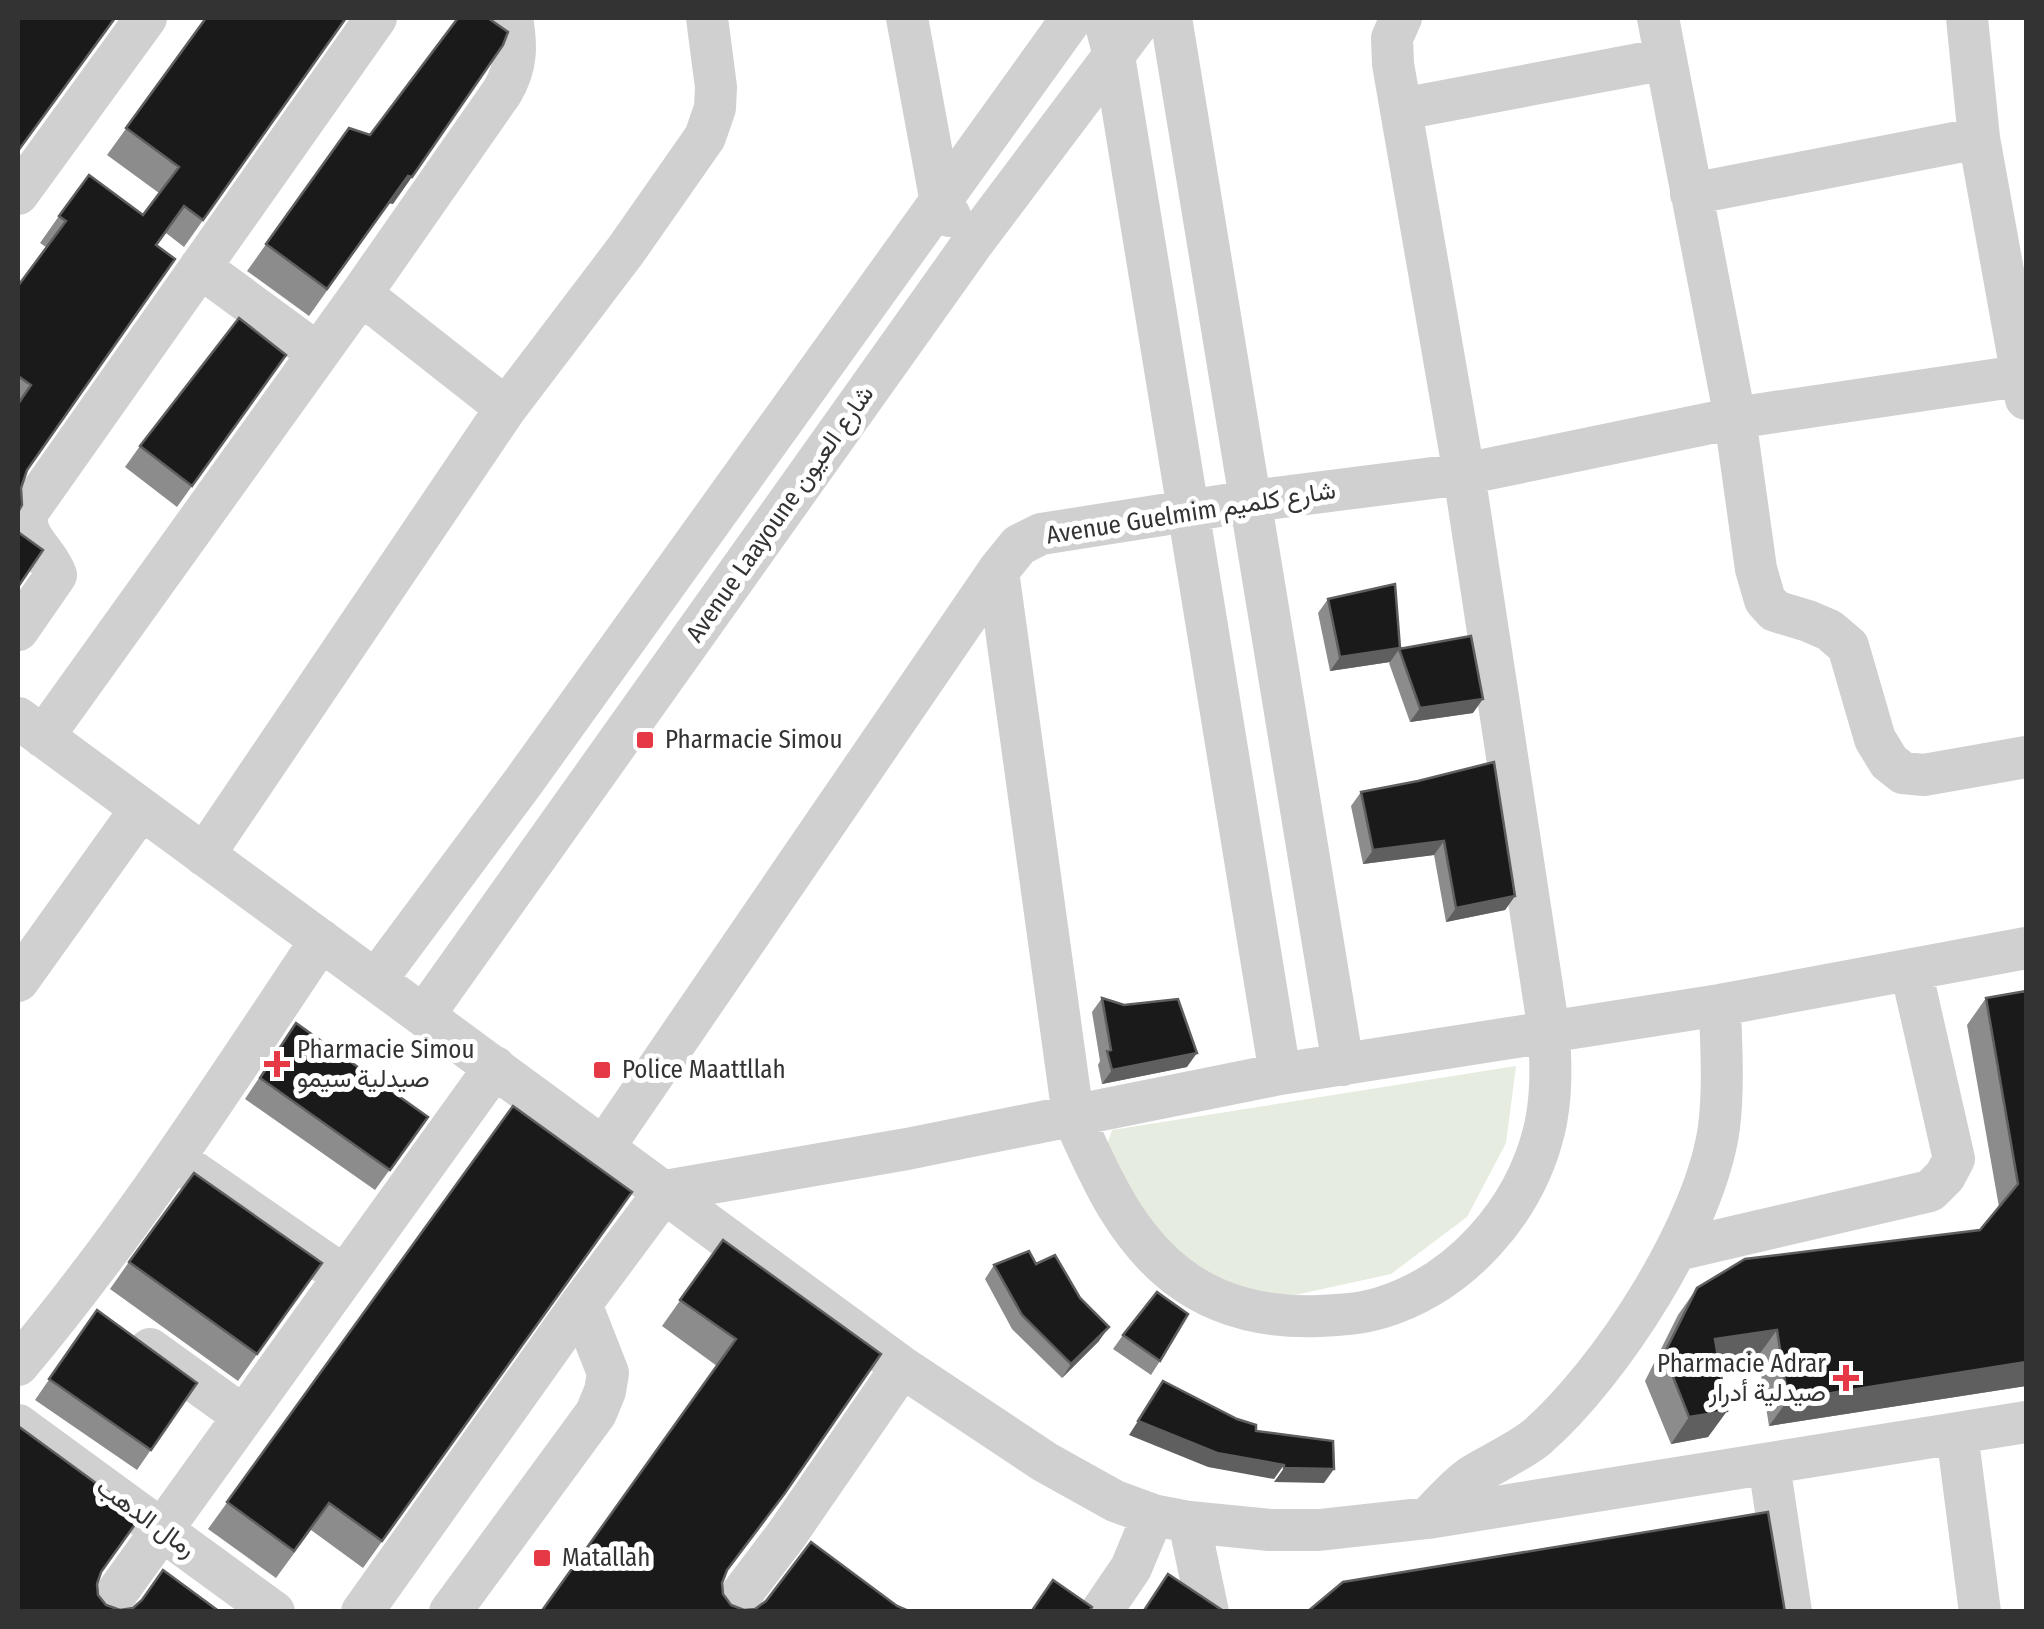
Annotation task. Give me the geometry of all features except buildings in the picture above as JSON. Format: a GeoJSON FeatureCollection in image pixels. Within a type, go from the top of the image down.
{"type":"FeatureCollection","features":[{"type":"Feature","properties":{"kind":"street"},"geometry":{"type":"LineString","coordinates":[[18,194],[146,18]]}},
{"type":"Feature","properties":{"kind":"street"},"geometry":{"type":"LineString","coordinates":[[18,630],[56,575],[26,529],[30,510],[376,18]]}},
{"type":"Feature","properties":{"kind":"street"},"geometry":{"type":"LineString","coordinates":[[204,855],[506,408],[626,250],[705,137],[716,87],[708,18]]}},
{"type":"Feature","properties":{"kind":"street"},"geometry":{"type":"LineString","coordinates":[[907,18],[941,203],[972,244]]}},
{"type":"Feature","properties":{"kind":"street","name":"Avenue Laayoune شارع العيون"},"geometry":{"type":"LineString","coordinates":[[376,980],[524,781],[1072,18]]}},
{"type":"Feature","properties":{"kind":"street","name":"Avenue Laayoune شارع العيون"},"geometry":{"type":"LineString","coordinates":[[424,1016],[972,244],[1110,37],[1142,18]]}},
{"type":"Feature","properties":{"kind":"street"},"geometry":{"type":"LineString","coordinates":[[1171,18],[1344,1065]]}},
{"type":"Feature","properties":{"kind":"street"},"geometry":{"type":"LineString","coordinates":[[998,571],[1072,1116],[1118,1209],[1139,1238],[1178,1276],[1248,1311],[1305,1316],[1355,1313],[1380,1308],[1431,1286],[1492,1233],[1529,1176],[1545,1127],[1551,1070],[1549,1032],[1464,474],[1393,64],[1392,38],[1400,18]]}},
{"type":"Feature","properties":{"kind":"street"},"geometry":{"type":"LineString","coordinates":[[1658,18],[1735,418],[1756,569],[1765,600],[1775,611],[1829,630],[1848,646],[1875,739],[1889,762],[1903,773],[1924,775],[2026,757]]}},
{"type":"Feature","properties":{"kind":"street"},"geometry":{"type":"LineString","coordinates":[[1967,18],[1979,138],[2025,383]]}},
{"type":"Feature","properties":{"kind":"street"},"geometry":{"type":"LineString","coordinates":[[504,21],[516,50],[507,83],[361,294],[30,728],[902,1367],[1045,1462],[1115,1502],[1171,1518],[1270,1530],[1319,1530],[1428,1518],[2026,1422]]}},
{"type":"Feature","properties":{"kind":"street"},"geometry":{"type":"LineString","coordinates":[[1110,37],[1280,1074]]}},
{"type":"Feature","properties":{"kind":"street"},"geometry":{"type":"LineString","coordinates":[[1402,109],[1666,60]]}},
{"type":"Feature","properties":{"kind":"street"},"geometry":{"type":"LineString","coordinates":[[1691,194],[1979,138]]}},
{"type":"Feature","properties":{"kind":"street"},"geometry":{"type":"LineString","coordinates":[[200,268],[317,353]]}},
{"type":"Feature","properties":{"kind":"street"},"geometry":{"type":"LineString","coordinates":[[361,294],[506,408]]}},
{"type":"Feature","properties":{"kind":"street","name":"Avenue Guelmim شارع كلميم"},"geometry":{"type":"LineString","coordinates":[[604,1147],[998,571],[1019,546],[1041,534],[1251,501],[1464,474],[1735,418],[2025,383]]}},
{"type":"Feature","properties":{"kind":"street"},"geometry":{"type":"LineString","coordinates":[[18,981],[141,809]]}},
{"type":"Feature","properties":{"kind":"street"},"geometry":{"type":"LineString","coordinates":[[18,1365],[101,1314],[175,1159],[321,940]]}},
{"type":"Feature","properties":{"kind":"street"},"geometry":{"type":"LineString","coordinates":[[362,1612],[664,1191],[907,1149],[1280,1074],[1720,1005],[2026,948]]}},
{"type":"Feature","properties":{"kind":"street"},"geometry":{"type":"LineString","coordinates":[[1677,1250],[1930,1192],[1945,1176],[1954,1160],[1911,970]]}},
{"type":"Feature","properties":{"kind":"street"},"geometry":{"type":"LineString","coordinates":[[1428,1518],[1468,1478],[1535,1438],[1588,1382],[1677,1250],[1702,1191],[1719,1129],[1720,1005]]}},
{"type":"Feature","properties":{"kind":"street"},"geometry":{"type":"LineString","coordinates":[[103,1612],[494,1067]]}},
{"type":"Feature","properties":{"kind":"street"},"geometry":{"type":"LineString","coordinates":[[175,1159],[344,1276]]}},
{"type":"Feature","properties":{"kind":"street"},"geometry":{"type":"LineString","coordinates":[[450,1612],[596,1412],[606,1391],[608,1373],[581,1304]]}},
{"type":"Feature","properties":{"kind":"street"},"geometry":{"type":"LineString","coordinates":[[101,1314],[243,1416]]}},
{"type":"Feature","properties":{"kind":"street"},"geometry":{"type":"LineString","coordinates":[[728,1612],[802,1545],[902,1367]]}},
{"type":"Feature","properties":{"kind":"street","name":"رمال الدهب"},"geometry":{"type":"LineString","coordinates":[[18,1425],[274,1612]]}},
{"type":"Feature","properties":{"kind":"street"},"geometry":{"type":"LineString","coordinates":[[1956,1433],[1980,1612]]}},
{"type":"Feature","properties":{"kind":"street"},"geometry":{"type":"LineString","coordinates":[[1769,1464],[1791,1612]]}},
{"type":"Feature","properties":{"kind":"street"},"geometry":{"type":"LineString","coordinates":[[1101,1612],[1130,1568],[1171,1518]]}},
{"type":"Feature","properties":{"kind":"street"},"geometry":{"type":"LineString","coordinates":[[1171,1518],[1208,1612]]}},
{"type":"Feature","properties":{"kind":"shaded area"},"geometry":{"type":"Polygon","coordinates":[[[1516,1066],[1506,1143],[1467,1217],[1391,1274],[1286,1297],[1204,1284],[1139,1230],[1107,1145],[1112,1130],[1516,1066]]]}},
{"type":"Feature","properties":{"kind":"place","name":"Pharmacie Simou"},"geometry":{"type":"Point","coordinates":[645,740]}},
{"type":"Feature","properties":{"kind":"place","name":"Pharmacie Simou صيدلية سيمو"},"geometry":{"type":"Point","coordinates":[277,1064]}},
{"type":"Feature","properties":{"kind":"place","name":"Police Maattllah"},"geometry":{"type":"Point","coordinates":[602,1070]}},
{"type":"Feature","properties":{"kind":"place","name":"Pharmacie Adrar صيدلية أدرار"},"geometry":{"type":"Point","coordinates":[1846,1378]}},
{"type":"Feature","properties":{"kind":"place","name":"Matallah"},"geometry":{"type":"Point","coordinates":[542,1558]}}]}
